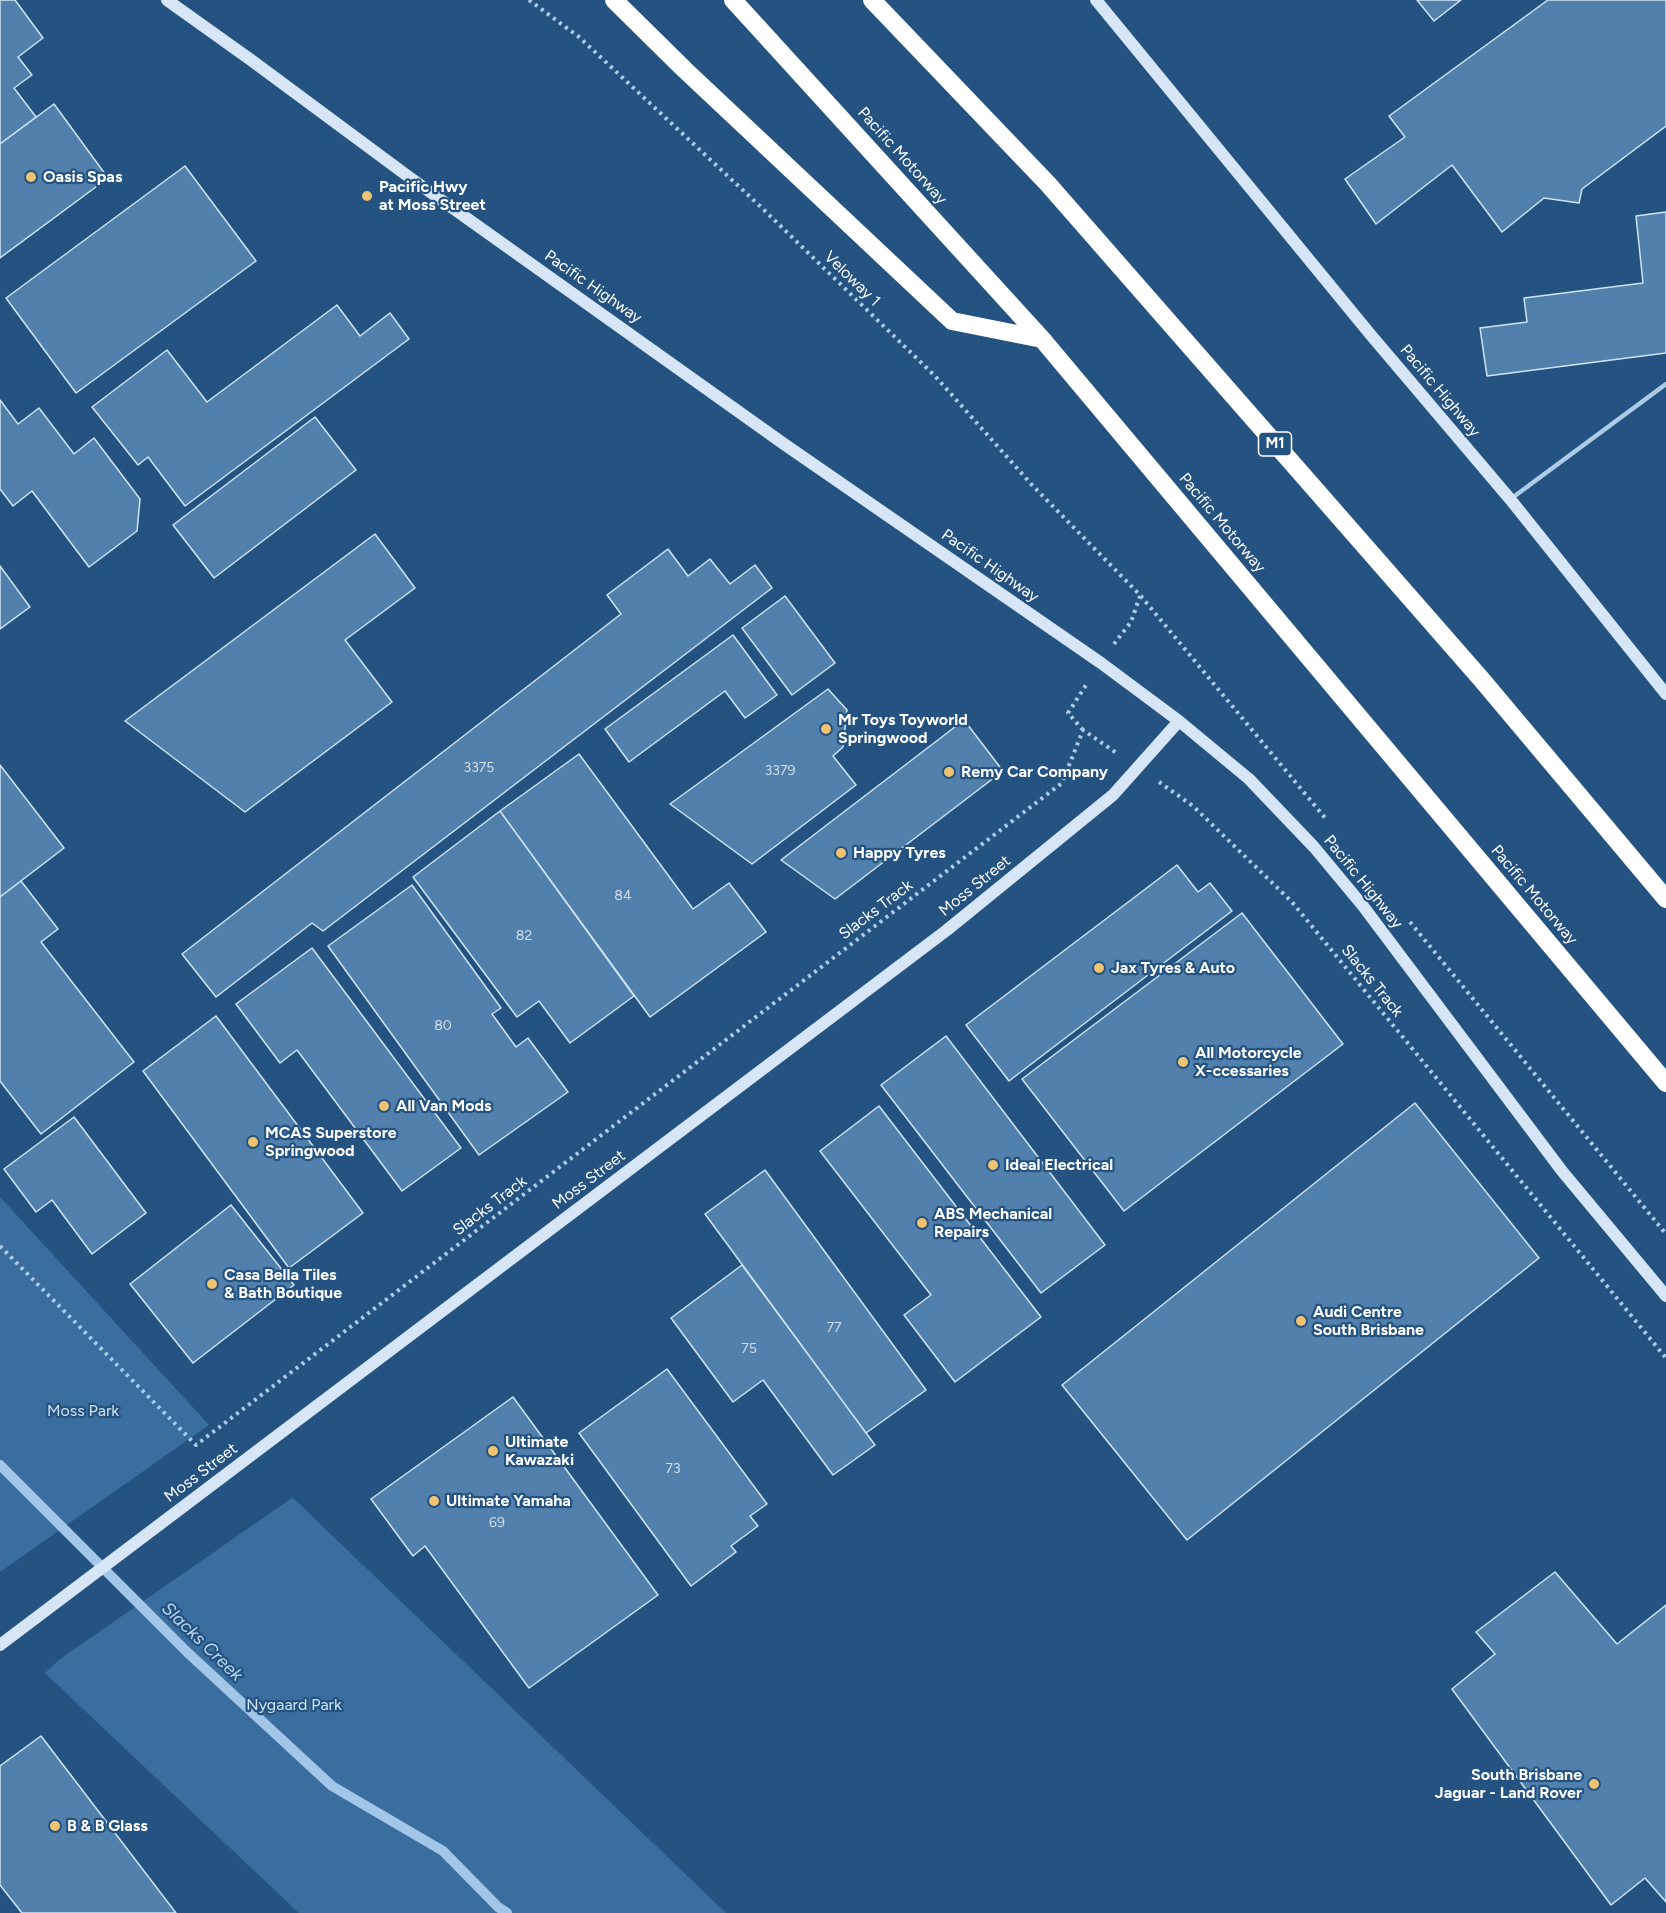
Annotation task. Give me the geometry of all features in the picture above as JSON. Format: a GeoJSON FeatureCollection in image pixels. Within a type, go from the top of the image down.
{"type":"FeatureCollection","features":[{"type":"Feature","properties":{"kind":"highway"},"geometry":{"type":"LineString","coordinates":[[614,0],[685,70],[952,321],[1042,339]]}},
{"type":"Feature","properties":{"kind":"highway","name":"Pacific Motorway"},"geometry":{"type":"LineString","coordinates":[[733,0],[1042,339],[1666,1083]]}},
{"type":"Feature","properties":{"kind":"highway","name":"M1"},"geometry":{"type":"LineString","coordinates":[[872,0],[1048,184],[1482,680],[1666,899]]}},
{"type":"Feature","properties":{"kind":"street","name":"Pacific Highway"},"geometry":{"type":"LineString","coordinates":[[167,0],[784,444],[1101,663],[1179,721],[1250,779],[1314,847],[1370,915],[1562,1171],[1666,1296]]}},
{"type":"Feature","properties":{"kind":"street","name":"Pacific Highway"},"geometry":{"type":"LineString","coordinates":[[1096,0],[1362,325],[1510,499],[1666,694]]}},
{"type":"Feature","properties":{"kind":"street","name":"Moss Street"},"geometry":{"type":"LineString","coordinates":[[0,1645],[947,930],[1113,795],[1179,721]]}},
{"type":"Feature","properties":{"kind":"lane"},"geometry":{"type":"LineString","coordinates":[[1510,499],[1666,384]]}},
{"type":"Feature","properties":{"kind":"path","name":"Veloway 1"},"geometry":{"type":"LineString","coordinates":[[529,0],[579,37],[754,200],[935,376],[1032,485],[1140,595],[1131,622]]}},
{"type":"Feature","properties":{"kind":"path"},"geometry":{"type":"LineString","coordinates":[[1076,701],[1068,712],[1083,730]]}},
{"type":"Feature","properties":{"kind":"path","name":"Slacks Track"},"geometry":{"type":"LineString","coordinates":[[0,1246],[196,1445],[1062,783],[1083,730],[1192,806],[1292,902],[1666,1358]]}},
{"type":"Feature","properties":{"kind":"green space","name":"Moss Park"},"geometry":{"type":"Polygon","coordinates":[[[0,1197],[209,1425],[0,1572],[0,1197]]]}},
{"type":"Feature","properties":{"kind":"green space","name":"Nygaard Park"},"geometry":{"type":"Polygon","coordinates":[[[292,1498],[726,1913],[299,1913],[45,1673],[60,1659],[292,1498]]]}},
{"type":"Feature","properties":{"kind":"building"},"geometry":{"type":"Polygon","coordinates":[[[0,0],[15,0],[43,38],[18,57],[32,75],[14,88],[36,117],[0,144],[0,0]]]}},
{"type":"Feature","properties":{"kind":"building"},"geometry":{"type":"Polygon","coordinates":[[[1417,0],[1461,0],[1434,21],[1417,0]]]}},
{"type":"Feature","properties":{"kind":"building"},"geometry":{"type":"Polygon","coordinates":[[[1548,0],[1666,0],[1666,126],[1582,189],[1579,203],[1544,198],[1502,232],[1452,165],[1376,224],[1345,179],[1405,137],[1389,116],[1548,0]]]}},
{"type":"Feature","properties":{"kind":"building"},"geometry":{"type":"Polygon","coordinates":[[[54,104],[108,178],[0,258],[0,144],[54,104]]]}},
{"type":"Feature","properties":{"kind":"building"},"geometry":{"type":"Polygon","coordinates":[[[185,166],[256,261],[76,393],[6,298],[185,166]]]}},
{"type":"Feature","properties":{"kind":"building"},"geometry":{"type":"Polygon","coordinates":[[[1666,212],[1666,353],[1487,376],[1480,328],[1527,322],[1524,298],[1643,283],[1636,216],[1666,212]]]}},
{"type":"Feature","properties":{"kind":"building"},"geometry":{"type":"Polygon","coordinates":[[[337,305],[360,336],[390,313],[409,339],[185,506],[148,457],[138,465],[92,407],[167,350],[207,402],[337,305]]]}},
{"type":"Feature","properties":{"kind":"building"},"geometry":{"type":"Polygon","coordinates":[[[0,400],[18,424],[39,408],[74,454],[94,438],[140,499],[137,531],[89,567],[32,491],[13,506],[0,489],[0,400]]]}},
{"type":"Feature","properties":{"kind":"building"},"geometry":{"type":"Polygon","coordinates":[[[315,417],[356,470],[214,578],[173,525],[315,417]]]}},
{"type":"Feature","properties":{"kind":"building"},"geometry":{"type":"Polygon","coordinates":[[[375,534],[415,588],[345,640],[392,702],[245,812],[125,721],[375,534]]]}},
{"type":"Feature","properties":{"kind":"building"},"geometry":{"type":"Polygon","coordinates":[[[668,549],[688,576],[710,559],[730,584],[755,565],[772,588],[323,931],[312,923],[216,997],[182,954],[621,614],[607,595],[668,549]]]}},
{"type":"Feature","properties":{"kind":"building"},"geometry":{"type":"Polygon","coordinates":[[[0,566],[30,607],[0,629],[0,566]]]}},
{"type":"Feature","properties":{"kind":"building"},"geometry":{"type":"Polygon","coordinates":[[[785,596],[835,663],[792,695],[742,628],[785,596]]]}},
{"type":"Feature","properties":{"kind":"building"},"geometry":{"type":"Polygon","coordinates":[[[733,635],[777,695],[745,718],[725,691],[629,762],[605,729],[733,635]]]}},
{"type":"Feature","properties":{"kind":"building"},"geometry":{"type":"Polygon","coordinates":[[[828,689],[847,710],[843,747],[833,756],[856,785],[752,864],[670,804],[828,689]]]}},
{"type":"Feature","properties":{"kind":"building"},"geometry":{"type":"Polygon","coordinates":[[[964,720],[1003,771],[835,899],[781,860],[964,720]]]}},
{"type":"Feature","properties":{"kind":"building"},"geometry":{"type":"Polygon","coordinates":[[[579,754],[693,909],[729,883],[766,932],[650,1017],[500,811],[579,754]]]}},
{"type":"Feature","properties":{"kind":"building"},"geometry":{"type":"Polygon","coordinates":[[[0,765],[64,848],[0,897],[0,765]]]}},
{"type":"Feature","properties":{"kind":"building"},"geometry":{"type":"Polygon","coordinates":[[[500,811],[634,996],[570,1043],[539,1001],[517,1017],[413,877],[500,811]]]}},
{"type":"Feature","properties":{"kind":"building","name":"Jax Tyres & Auto"},"geometry":{"type":"Polygon","coordinates":[[[1177,865],[1198,892],[1210,883],[1232,911],[1009,1081],[966,1025],[1177,865]]]}},
{"type":"Feature","properties":{"kind":"building"},"geometry":{"type":"Polygon","coordinates":[[[21,881],[58,929],[41,942],[134,1062],[41,1134],[0,1081],[0,897],[21,881]]]}},
{"type":"Feature","properties":{"kind":"building"},"geometry":{"type":"Polygon","coordinates":[[[412,885],[501,1008],[492,1014],[516,1047],[528,1038],[568,1092],[479,1155],[328,946],[412,885]]]}},
{"type":"Feature","properties":{"kind":"building","name":"All Motorcycle X-ccessaries"},"geometry":{"type":"Polygon","coordinates":[[[1242,913],[1343,1044],[1124,1211],[1022,1079],[1242,913]]]}},
{"type":"Feature","properties":{"kind":"building","name":"All Van Mods"},"geometry":{"type":"Polygon","coordinates":[[[312,948],[461,1148],[402,1191],[297,1050],[280,1063],[236,1004],[312,948]]]}},
{"type":"Feature","properties":{"kind":"building","name":"MCAS Superstore Springwood"},"geometry":{"type":"Polygon","coordinates":[[[216,1016],[363,1213],[289,1268],[143,1071],[216,1016]]]}},
{"type":"Feature","properties":{"kind":"building","name":"Ideal Electrical"},"geometry":{"type":"Polygon","coordinates":[[[946,1036],[1105,1245],[1041,1293],[881,1085],[946,1036]]]}},
{"type":"Feature","properties":{"kind":"building","name":"Audi Centre South Brisbane"},"geometry":{"type":"Polygon","coordinates":[[[1415,1103],[1539,1258],[1187,1540],[1062,1385],[1415,1103]]]}},
{"type":"Feature","properties":{"kind":"building","name":"ABS Mechanical Repairs"},"geometry":{"type":"Polygon","coordinates":[[[879,1106],[1041,1317],[955,1382],[904,1315],[931,1295],[820,1151],[879,1106]]]}},
{"type":"Feature","properties":{"kind":"building"},"geometry":{"type":"Polygon","coordinates":[[[74,1117],[146,1213],[92,1254],[52,1200],[36,1212],[4,1169],[74,1117]]]}},
{"type":"Feature","properties":{"kind":"building"},"geometry":{"type":"Polygon","coordinates":[[[765,1170],[926,1390],[866,1433],[705,1214],[765,1170]]]}},
{"type":"Feature","properties":{"kind":"building","name":"Casa Bella Tiles & Bath Boutique"},"geometry":{"type":"Polygon","coordinates":[[[231,1205],[294,1285],[193,1363],[130,1284],[231,1205]]]}},
{"type":"Feature","properties":{"kind":"building"},"geometry":{"type":"Polygon","coordinates":[[[742,1265],[875,1445],[833,1475],[763,1380],[733,1402],[671,1318],[742,1265]]]}},
{"type":"Feature","properties":{"kind":"building"},"geometry":{"type":"Polygon","coordinates":[[[667,1369],[767,1504],[750,1516],[758,1526],[731,1546],[736,1552],[691,1586],[579,1433],[667,1369]]]}},
{"type":"Feature","properties":{"kind":"building"},"geometry":{"type":"Polygon","coordinates":[[[513,1397],[658,1595],[529,1688],[425,1546],[413,1556],[371,1499],[513,1397]]]}},
{"type":"Feature","properties":{"kind":"building","name":"South Brisbane Jaguar - Land Rover"},"geometry":{"type":"Polygon","coordinates":[[[1555,1572],[1617,1644],[1666,1605],[1666,1902],[1645,1878],[1611,1905],[1452,1689],[1495,1654],[1476,1632],[1555,1572]]]}},
{"type":"Feature","properties":{"kind":"building","name":"B & B Glass"},"geometry":{"type":"Polygon","coordinates":[[[41,1736],[176,1913],[22,1913],[0,1885],[0,1766],[41,1736]]]}},
{"type":"Feature","properties":{"kind":"waterway","name":"Slacks Creek"},"geometry":{"type":"LineString","coordinates":[[0,1465],[187,1652],[332,1786],[443,1851],[498,1907],[507,1913]]}},
{"type":"Feature","properties":{"kind":"place","name":"Oasis Spas"},"geometry":{"type":"Point","coordinates":[31,177]}},
{"type":"Feature","properties":{"kind":"place","name":"Pacific Hwy at Moss Street"},"geometry":{"type":"Point","coordinates":[367,196]}},
{"type":"Feature","properties":{"kind":"place","name":"Mr Toys Toyworld Springwood"},"geometry":{"type":"Point","coordinates":[826,729]}},
{"type":"Feature","properties":{"kind":"place","name":"Remy Car Company"},"geometry":{"type":"Point","coordinates":[949,772]}},
{"type":"Feature","properties":{"kind":"place","name":"Happy Tyres"},"geometry":{"type":"Point","coordinates":[841,853]}},
{"type":"Feature","properties":{"kind":"place","name":"Jax Tyres & Auto"},"geometry":{"type":"Point","coordinates":[1099,968]}},
{"type":"Feature","properties":{"kind":"place","name":"All Motorcycle X-ccessaries"},"geometry":{"type":"Point","coordinates":[1183,1062]}},
{"type":"Feature","properties":{"kind":"place","name":"All Van Mods"},"geometry":{"type":"Point","coordinates":[384,1106]}},
{"type":"Feature","properties":{"kind":"place","name":"MCAS Superstore Springwood"},"geometry":{"type":"Point","coordinates":[253,1142]}},
{"type":"Feature","properties":{"kind":"place","name":"Ideal Electrical"},"geometry":{"type":"Point","coordinates":[993,1165]}},
{"type":"Feature","properties":{"kind":"place","name":"ABS Mechanical Repairs"},"geometry":{"type":"Point","coordinates":[922,1223]}},
{"type":"Feature","properties":{"kind":"place","name":"Casa Bella Tiles & Bath Boutique"},"geometry":{"type":"Point","coordinates":[212,1284]}},
{"type":"Feature","properties":{"kind":"place","name":"Audi Centre South Brisbane"},"geometry":{"type":"Point","coordinates":[1301,1321]}},
{"type":"Feature","properties":{"kind":"place","name":"Ultimate Kawazaki"},"geometry":{"type":"Point","coordinates":[493,1451]}},
{"type":"Feature","properties":{"kind":"place","name":"Ultimate Yamaha"},"geometry":{"type":"Point","coordinates":[434,1501]}},
{"type":"Feature","properties":{"kind":"place","name":"South Brisbane Jaguar - Land Rover"},"geometry":{"type":"Point","coordinates":[1594,1784]}},
{"type":"Feature","properties":{"kind":"place","name":"B & B Glass"},"geometry":{"type":"Point","coordinates":[55,1826]}}]}
